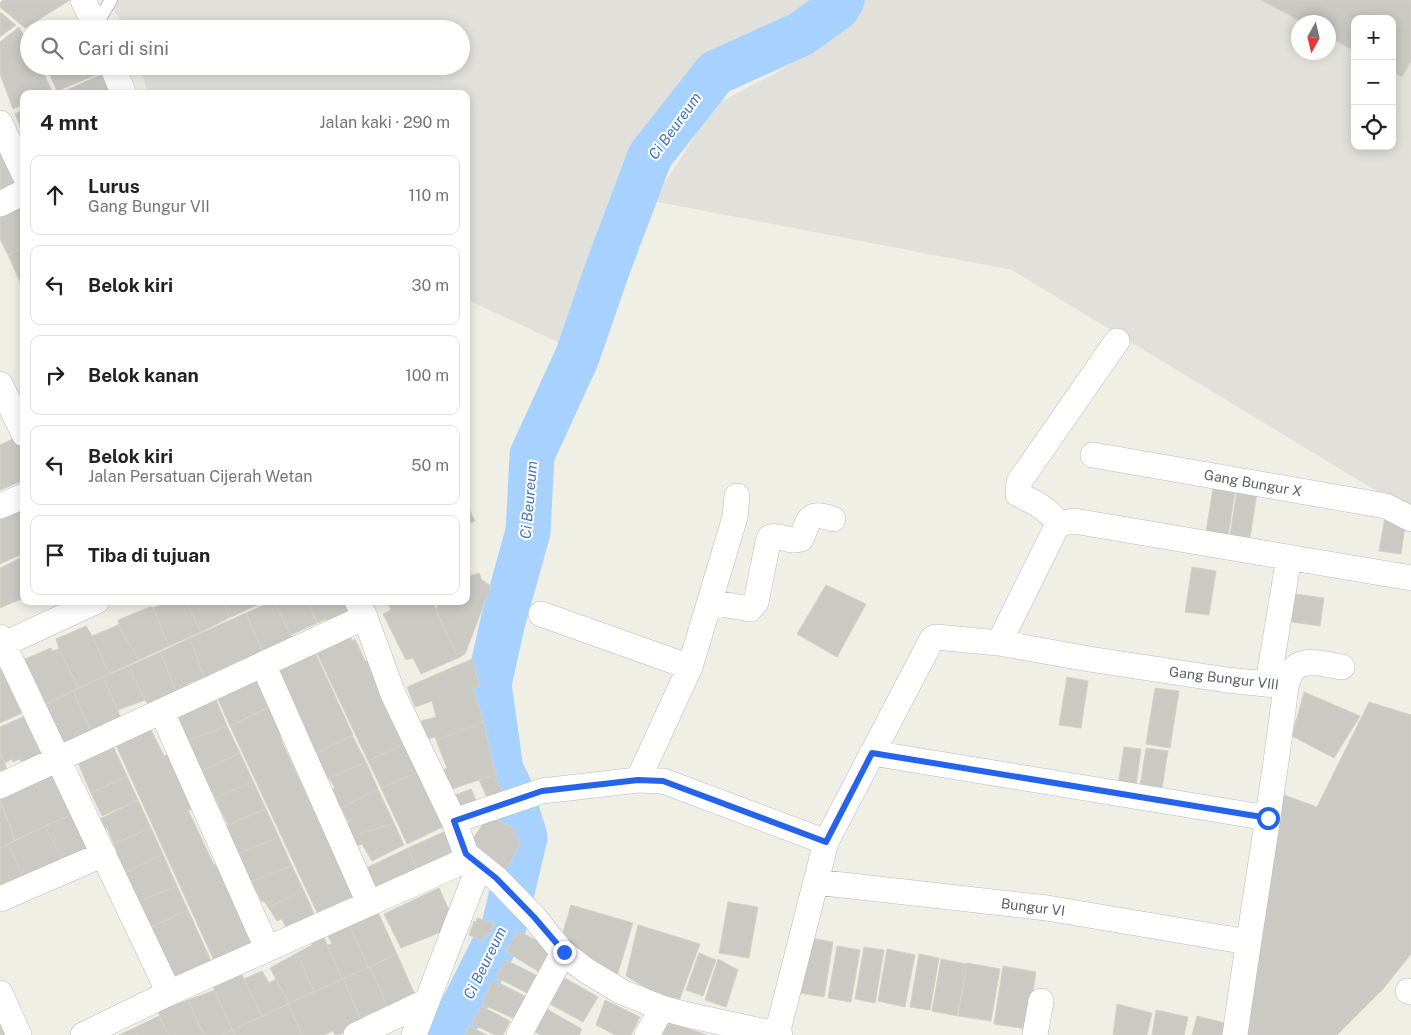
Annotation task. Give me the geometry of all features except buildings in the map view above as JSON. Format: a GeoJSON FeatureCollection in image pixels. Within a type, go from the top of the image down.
{"type":"FeatureCollection","features":[{"type":"Feature","properties":{"kind":"street"},"geometry":{"type":"LineString","coordinates":[[83,0],[93,20]]}},
{"type":"Feature","properties":{"kind":"street"},"geometry":{"type":"LineString","coordinates":[[116,75],[122,90]]}},
{"type":"Feature","properties":{"kind":"street"},"geometry":{"type":"LineString","coordinates":[[0,123],[20,166]]}},
{"type":"Feature","properties":{"kind":"street"},"geometry":{"type":"LineString","coordinates":[[0,204],[20,194]]}},
{"type":"Feature","properties":{"kind":"street"},"geometry":{"type":"LineString","coordinates":[[1058,524],[1051,513],[1043,507],[1018,494],[1019,482],[1117,342]]}},
{"type":"Feature","properties":{"kind":"street"},"geometry":{"type":"LineString","coordinates":[[0,384],[20,426]]}},
{"type":"Feature","properties":{"kind":"street","name":"Gang Bungur X"},"geometry":{"type":"LineString","coordinates":[[1093,455],[1386,506],[1411,519]]}},
{"type":"Feature","properties":{"kind":"street"},"geometry":{"type":"LineString","coordinates":[[638,780],[690,666],[735,517],[737,496]]}},
{"type":"Feature","properties":{"kind":"street"},"geometry":{"type":"LineString","coordinates":[[0,506],[20,498]]}},
{"type":"Feature","properties":{"kind":"street"},"geometry":{"type":"LineString","coordinates":[[710,602],[750,609],[756,602],[770,537],[776,536],[794,541],[801,539],[806,523],[811,518],[822,515],[833,519]]}},
{"type":"Feature","properties":{"kind":"street"},"geometry":{"type":"LineString","coordinates":[[1058,524],[1074,521],[1411,578]]}},
{"type":"Feature","properties":{"kind":"street"},"geometry":{"type":"LineString","coordinates":[[999,643],[1058,524]]}},
{"type":"Feature","properties":{"kind":"street"},"geometry":{"type":"LineString","coordinates":[[1277,685],[1289,557]]}},
{"type":"Feature","properties":{"kind":"street"},"geometry":{"type":"LineString","coordinates":[[89,605],[1,643],[104,854],[169,993]]}},
{"type":"Feature","properties":{"kind":"street"},"geometry":{"type":"LineString","coordinates":[[0,786],[264,664],[361,609],[393,694],[454,821],[480,866],[534,917],[564,952],[587,971],[622,992],[662,1008],[779,1035],[826,842],[872,753],[1268,818]]}},
{"type":"Feature","properties":{"kind":"street"},"geometry":{"type":"LineString","coordinates":[[541,614],[690,666]]}},
{"type":"Feature","properties":{"kind":"street","name":"Gang Bungur VIII"},"geometry":{"type":"LineString","coordinates":[[872,753],[932,639],[936,637],[999,643],[1227,680],[1277,685],[1268,818],[1235,1035]]}},
{"type":"Feature","properties":{"kind":"street"},"geometry":{"type":"LineString","coordinates":[[1277,685],[1303,663],[1342,667]]}},
{"type":"Feature","properties":{"kind":"street"},"geometry":{"type":"LineString","coordinates":[[264,664],[369,903]]}},
{"type":"Feature","properties":{"kind":"street"},"geometry":{"type":"LineString","coordinates":[[162,712],[267,948]]}},
{"type":"Feature","properties":{"kind":"street"},"geometry":{"type":"LineString","coordinates":[[454,821],[542,791],[638,780],[663,781],[826,842]]}},
{"type":"Feature","properties":{"kind":"street"},"geometry":{"type":"LineString","coordinates":[[0,899],[104,854]]}},
{"type":"Feature","properties":{"kind":"street"},"geometry":{"type":"LineString","coordinates":[[83,1035],[267,948],[462,861],[480,866]]}},
{"type":"Feature","properties":{"kind":"street"},"geometry":{"type":"LineString","coordinates":[[414,1035],[425,1002],[480,866]]}},
{"type":"Feature","properties":{"kind":"street","name":"Bungur VI"},"geometry":{"type":"LineString","coordinates":[[816,882],[1046,908],[1248,942]]}},
{"type":"Feature","properties":{"kind":"street"},"geometry":{"type":"LineString","coordinates":[[519,1035],[564,952]]}},
{"type":"Feature","properties":{"kind":"street"},"geometry":{"type":"LineString","coordinates":[[0,993],[19,1035]]}},
{"type":"Feature","properties":{"kind":"street"},"geometry":{"type":"LineString","coordinates":[[1034,1035],[1042,1001]]}},
{"type":"Feature","properties":{"kind":"street"},"geometry":{"type":"LineString","coordinates":[[356,1035],[425,1002]]}},
{"type":"Feature","properties":{"kind":"street"},"geometry":{"type":"LineString","coordinates":[[647,1035],[662,1008]]}},
{"type":"Feature","properties":{"kind":"lane"},"geometry":{"type":"LineString","coordinates":[[100,20],[111,0]]}},
{"type":"Feature","properties":{"kind":"shaded area"},"geometry":{"type":"Polygon","coordinates":[[[106,0],[821,0],[810,11],[724,57],[646,146],[568,347],[470,301],[470,90],[147,90],[143,75],[470,75],[470,20],[121,20],[106,0]]]}},
{"type":"Feature","properties":{"kind":"shaded area"},"geometry":{"type":"Polygon","coordinates":[[[855,0],[1411,0],[1411,512],[1012,270],[653,201],[715,105],[783,69],[827,35],[855,0]]]}},
{"type":"Feature","properties":{"kind":"waterway","name":"Ci Beureum"},"geometry":{"type":"LineString","coordinates":[[449,1035],[504,926],[525,837],[509,786],[501,770],[489,684],[503,621],[528,532],[532,455],[577,357],[607,270],[650,156],[715,73],[801,34],[837,8],[842,0]]}},
{"type":"Feature","properties":{"kind":"route"},"geometry":{"type":"LineString","coordinates":[[564,952],[534,917],[496,878],[466,854],[454,821],[542,791],[638,780],[663,781],[826,842],[872,753],[1268,818]]}}]}
